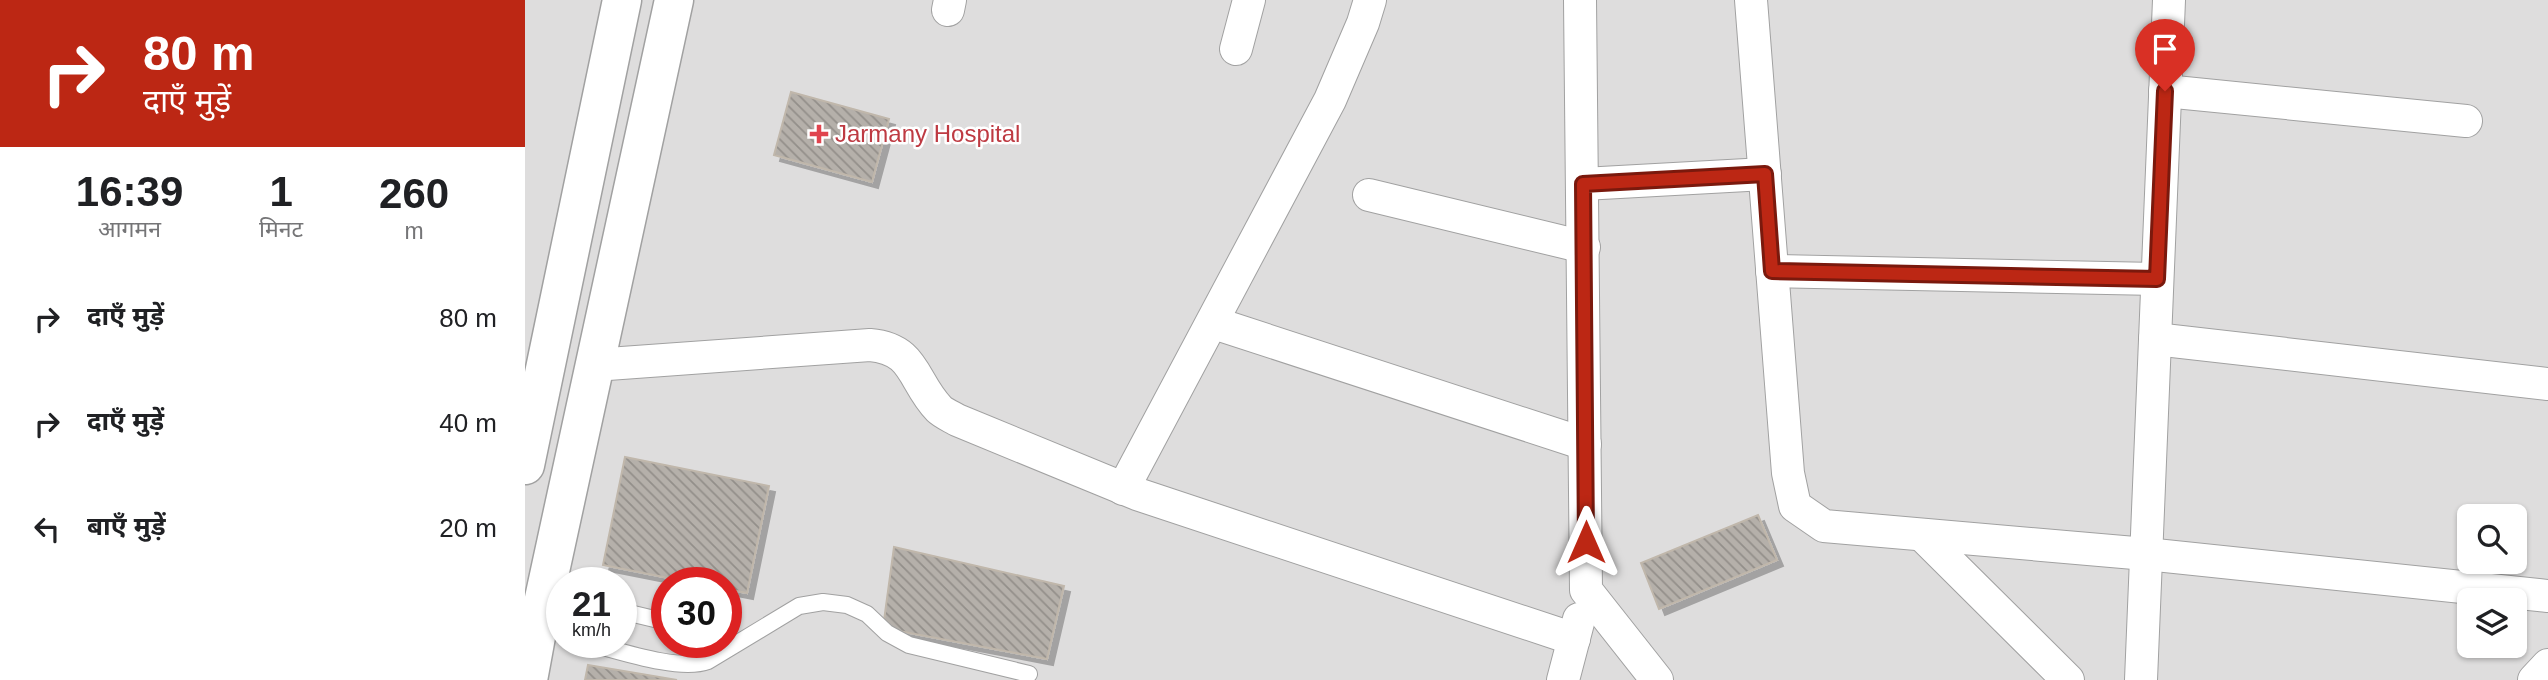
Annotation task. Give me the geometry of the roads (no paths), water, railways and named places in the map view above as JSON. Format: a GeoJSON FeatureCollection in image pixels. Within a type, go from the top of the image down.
{"type":"FeatureCollection","features":[{"type":"Feature","properties":{"kind":"street"},"geometry":{"type":"LineString","coordinates":[[525,465],[622,0]]}},
{"type":"Feature","properties":{"kind":"street"},"geometry":{"type":"LineString","coordinates":[[559,567],[594,365],[674,0]]}},
{"type":"Feature","properties":{"kind":"street"},"geometry":{"type":"LineString","coordinates":[[1236,50],[1249,0]]}},
{"type":"Feature","properties":{"kind":"street"},"geometry":{"type":"LineString","coordinates":[[1123,489],[1214,323],[1330,100],[1370,0]]}},
{"type":"Feature","properties":{"kind":"street"},"geometry":{"type":"LineString","coordinates":[[1563,680],[1586,590],[1580,0]]}},
{"type":"Feature","properties":{"kind":"street"},"geometry":{"type":"LineString","coordinates":[[1752,0],[1788,474],[1795,506],[1824,526],[2146,554],[2548,596]]}},
{"type":"Feature","properties":{"kind":"street"},"geometry":{"type":"LineString","coordinates":[[2141,680],[2169,0]]}},
{"type":"Feature","properties":{"kind":"street"},"geometry":{"type":"LineString","coordinates":[[2165,91],[2466,121]]}},
{"type":"Feature","properties":{"kind":"street"},"geometry":{"type":"LineString","coordinates":[[1583,184],[1765,174]]}},
{"type":"Feature","properties":{"kind":"street"},"geometry":{"type":"LineString","coordinates":[[1369,195],[1584,247]]}},
{"type":"Feature","properties":{"kind":"street"},"geometry":{"type":"LineString","coordinates":[[1772,271],[2157,279]]}},
{"type":"Feature","properties":{"kind":"street"},"geometry":{"type":"LineString","coordinates":[[1214,323],[1585,444]]}},
{"type":"Feature","properties":{"kind":"street"},"geometry":{"type":"LineString","coordinates":[[2155,339],[2548,384]]}},
{"type":"Feature","properties":{"kind":"street"},"geometry":{"type":"LineString","coordinates":[[594,365],[870,345],[888,346],[902,355],[939,410],[957,420],[1123,489],[1574,639]]}},
{"type":"Feature","properties":{"kind":"street"},"geometry":{"type":"LineString","coordinates":[[1922,535],[2068,680]]}},
{"type":"Feature","properties":{"kind":"street"},"geometry":{"type":"LineString","coordinates":[[1586,590],[1657,680]]}},
{"type":"Feature","properties":{"kind":"street"},"geometry":{"type":"LineString","coordinates":[[528,680],[546,621]]}},
{"type":"Feature","properties":{"kind":"street"},"geometry":{"type":"LineString","coordinates":[[2534,680],[2548,665]]}},
{"type":"Feature","properties":{"kind":"lane"},"geometry":{"type":"LineString","coordinates":[[742,635],[799,606],[823,602],[847,605],[867,614],[887,634],[909,645],[1029,674]]}},
{"type":"Feature","properties":{"kind":"lane"},"geometry":{"type":"LineString","coordinates":[[651,658],[697,666],[705,658]]}},
{"type":"Feature","properties":{"kind":"place","name":"Jarmany Hospital"},"geometry":{"type":"Point","coordinates":[819,134]}}]}
